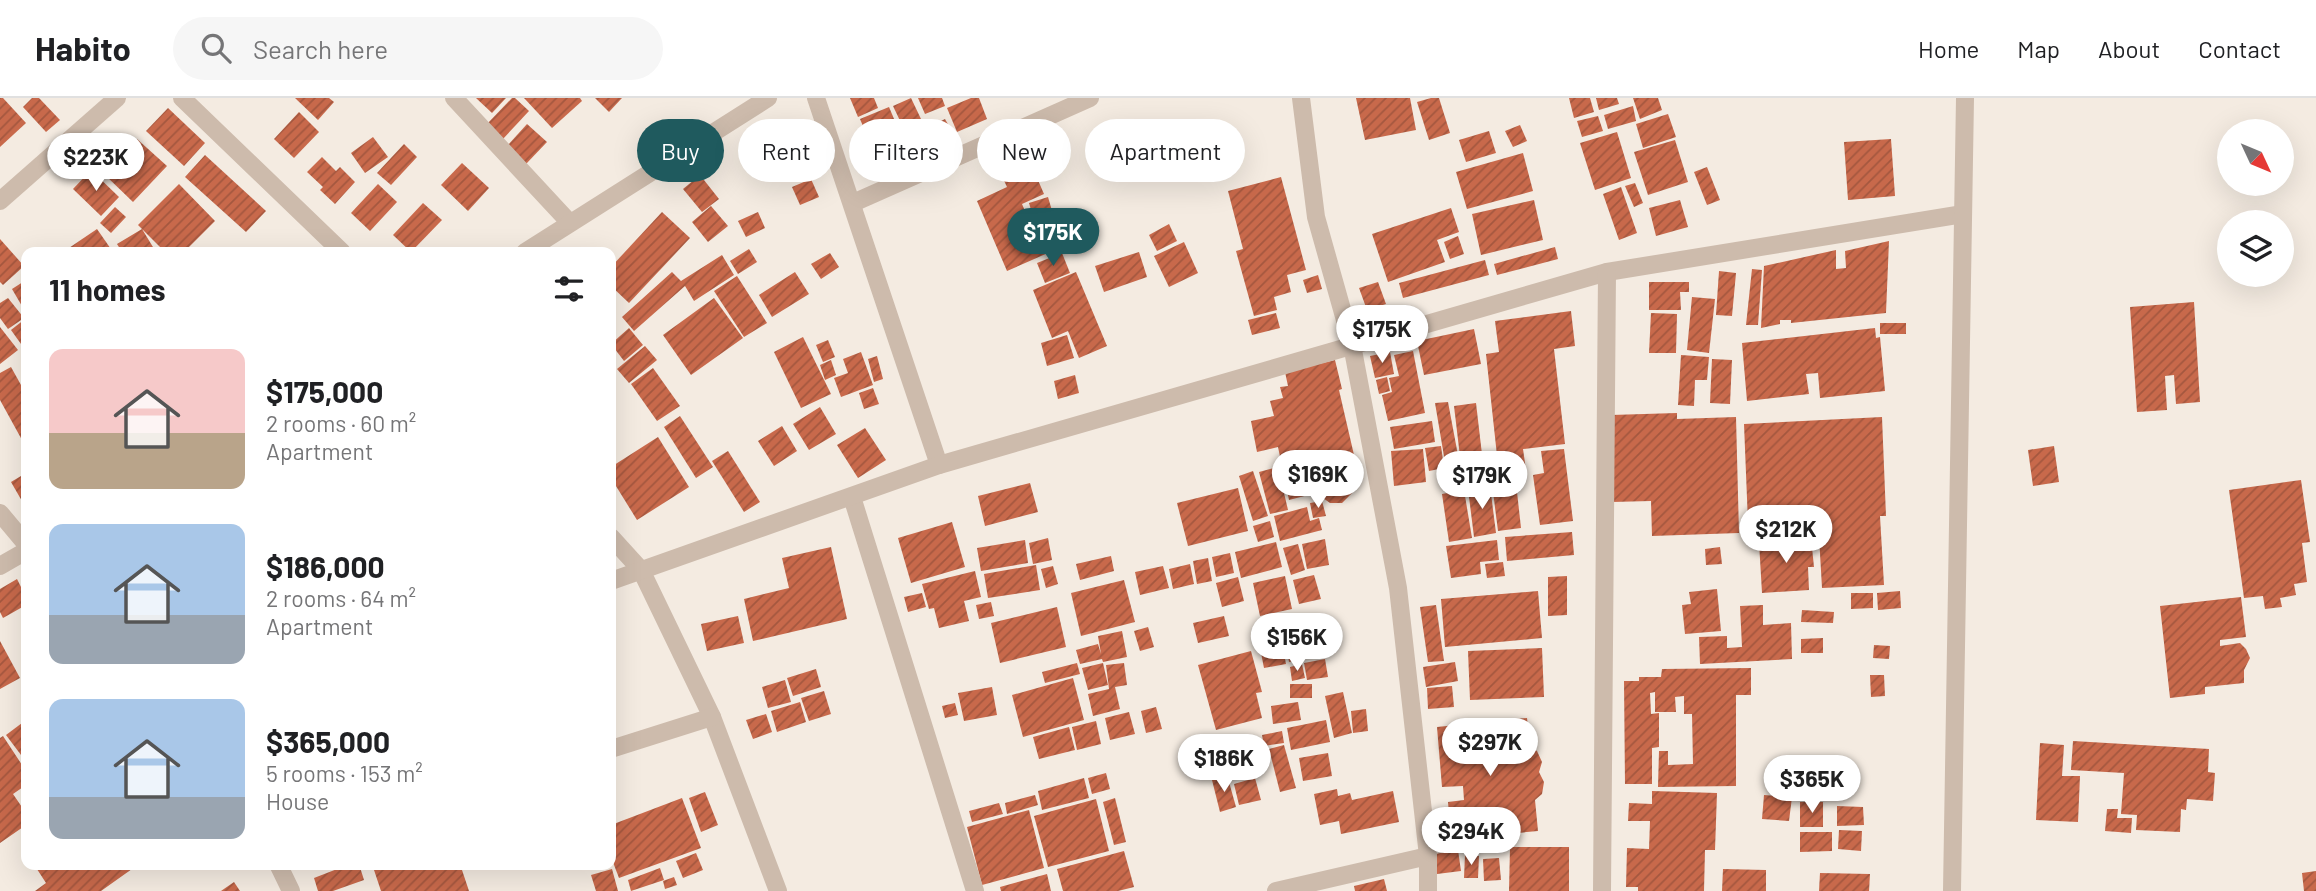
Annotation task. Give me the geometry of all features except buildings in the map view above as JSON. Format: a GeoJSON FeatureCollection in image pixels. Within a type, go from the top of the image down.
{"type":"FeatureCollection","features":[{"type":"Feature","properties":{"kind":"street"},"geometry":{"type":"LineString","coordinates":[[0,201],[117,98]]}},
{"type":"Feature","properties":{"kind":"street"},"geometry":{"type":"LineString","coordinates":[[182,98],[337,247]]}},
{"type":"Feature","properties":{"kind":"street"},"geometry":{"type":"LineString","coordinates":[[453,98],[570,223]]}},
{"type":"Feature","properties":{"kind":"street"},"geometry":{"type":"LineString","coordinates":[[532,247],[768,98]]}},
{"type":"Feature","properties":{"kind":"street"},"geometry":{"type":"LineString","coordinates":[[816,98],[939,465]]}},
{"type":"Feature","properties":{"kind":"street"},"geometry":{"type":"LineString","coordinates":[[853,204],[1090,98]]}},
{"type":"Feature","properties":{"kind":"street"},"geometry":{"type":"LineString","coordinates":[[1301,98],[1316,217],[1352,345],[1398,588],[1428,856],[1428,891]]}},
{"type":"Feature","properties":{"kind":"street"},"geometry":{"type":"LineString","coordinates":[[1952,891],[1965,98]]}},
{"type":"Feature","properties":{"kind":"street"},"geometry":{"type":"LineString","coordinates":[[616,579],[939,465],[1607,272],[1963,214]]}},
{"type":"Feature","properties":{"kind":"street"},"geometry":{"type":"LineString","coordinates":[[1602,891],[1607,272]]}},
{"type":"Feature","properties":{"kind":"street"},"geometry":{"type":"LineString","coordinates":[[852,496],[975,891]]}},
{"type":"Feature","properties":{"kind":"street"},"geometry":{"type":"LineString","coordinates":[[0,513],[21,538]]}},
{"type":"Feature","properties":{"kind":"street"},"geometry":{"type":"LineString","coordinates":[[616,543],[640,570],[712,717],[778,891]]}},
{"type":"Feature","properties":{"kind":"street"},"geometry":{"type":"LineString","coordinates":[[0,566],[21,554]]}},
{"type":"Feature","properties":{"kind":"street"},"geometry":{"type":"LineString","coordinates":[[616,747],[712,717]]}},
{"type":"Feature","properties":{"kind":"street"},"geometry":{"type":"LineString","coordinates":[[1276,891],[1428,856]]}},
{"type":"Feature","properties":{"kind":"street"},"geometry":{"type":"LineString","coordinates":[[281,870],[291,891]]}}]}
